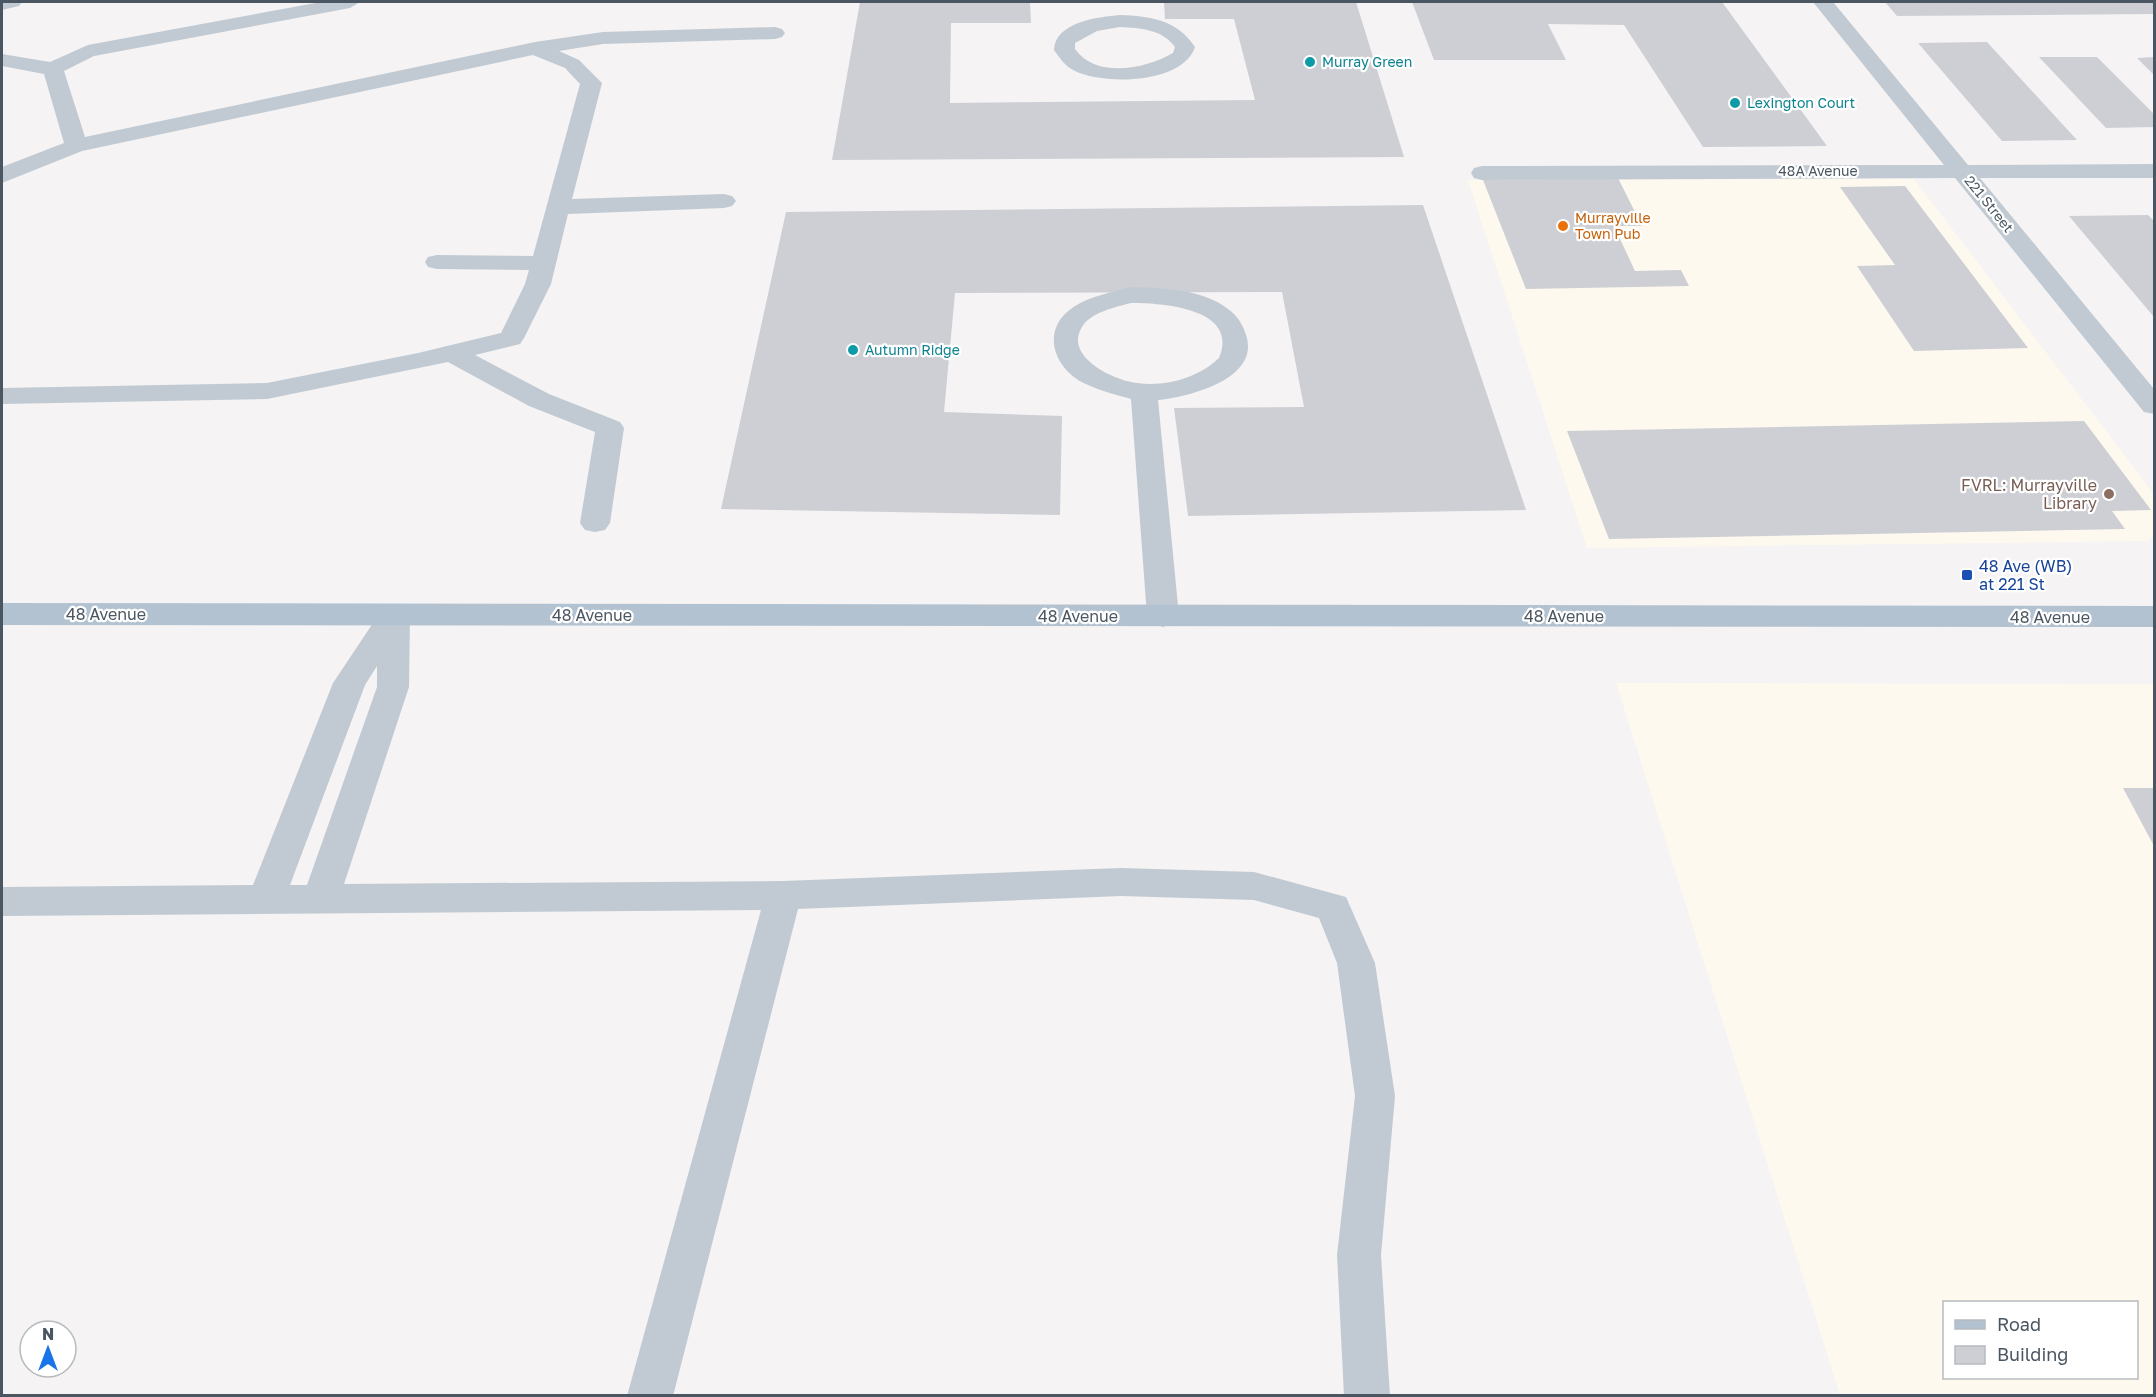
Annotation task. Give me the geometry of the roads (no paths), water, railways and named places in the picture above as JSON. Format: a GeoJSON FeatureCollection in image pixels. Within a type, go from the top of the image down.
{"type":"FeatureCollection","features":[{"type":"Feature","properties":{"kind":"main road","name":"48 Avenue"},"geometry":{"type":"LineString","coordinates":[[2,614],[2154,617]]}},
{"type":"Feature","properties":{"kind":"street"},"geometry":{"type":"LineString","coordinates":[[2,4],[12,2]]}},
{"type":"Feature","properties":{"kind":"street"},"geometry":{"type":"LineString","coordinates":[[2,60],[53,69],[88,51],[350,2]]}},
{"type":"Feature","properties":{"kind":"street","name":"221 Street"},"geometry":{"type":"LineString","coordinates":[[1823,2],[2154,406]]}},
{"type":"Feature","properties":{"kind":"street"},"geometry":{"type":"LineString","coordinates":[[1118,11],[1171,31],[1181,39],[1185,47],[1182,56],[1158,69],[1119,73],[1083,66],[1071,58],[1065,50],[1065,41],[1078,30],[1101,22],[1118,11]]}},
{"type":"Feature","properties":{"kind":"street"},"geometry":{"type":"LineString","coordinates":[[2,176],[35,160],[76,146],[536,48],[603,39],[775,33]]}},
{"type":"Feature","properties":{"kind":"street"},"geometry":{"type":"LineString","coordinates":[[2,396],[267,391],[452,353],[511,338],[538,284],[591,83],[572,64],[536,48]]}},
{"type":"Feature","properties":{"kind":"street"},"geometry":{"type":"LineString","coordinates":[[53,69],[76,146]]}},
{"type":"Feature","properties":{"kind":"street"},"geometry":{"type":"LineString","coordinates":[[2143,171],[2154,195]]}},
{"type":"Feature","properties":{"kind":"street","name":"48A Avenue"},"geometry":{"type":"LineString","coordinates":[[1482,173],[2143,171]]}},
{"type":"Feature","properties":{"kind":"street"},"geometry":{"type":"LineString","coordinates":[[559,207],[724,201]]}},
{"type":"Feature","properties":{"kind":"street"},"geometry":{"type":"LineString","coordinates":[[437,262],[543,263]]}},
{"type":"Feature","properties":{"kind":"street"},"geometry":{"type":"LineString","coordinates":[[1160,295],[1185,299],[1207,307],[1223,319],[1234,332],[1236,347],[1230,362],[1215,375],[1194,384],[1144,392],[1111,384],[1087,373],[1071,358],[1065,342],[1069,326],[1083,312],[1105,301],[1122,297],[1160,295]]}},
{"type":"Feature","properties":{"kind":"street"},"geometry":{"type":"LineString","coordinates":[[452,353],[539,400],[610,428],[595,523]]}},
{"type":"Feature","properties":{"kind":"street"},"geometry":{"type":"LineString","coordinates":[[1144,392],[1162,616]]}},
{"type":"Feature","properties":{"kind":"street"},"geometry":{"type":"LineString","coordinates":[[321,898],[393,687],[394,615]]}},
{"type":"Feature","properties":{"kind":"street"},"geometry":{"type":"LineString","coordinates":[[266,899],[350,683],[394,615]]}},
{"type":"Feature","properties":{"kind":"street"},"geometry":{"type":"LineString","coordinates":[[2,902],[783,895],[1132,883],[1254,886],[1333,907],[1356,963],[1375,1096],[1359,1255],[1367,1395]]}},
{"type":"Feature","properties":{"kind":"street"},"geometry":{"type":"LineString","coordinates":[[650,1395],[783,895]]}},
{"type":"Feature","properties":{"kind":"place","name":"Murray Green"},"geometry":{"type":"Point","coordinates":[1310,62]}},
{"type":"Feature","properties":{"kind":"place","name":"Lexington Court"},"geometry":{"type":"Point","coordinates":[1735,103]}},
{"type":"Feature","properties":{"kind":"place","name":"Murrayville Town Pub"},"geometry":{"type":"Point","coordinates":[1563,226]}},
{"type":"Feature","properties":{"kind":"place","name":"Autumn Ridge"},"geometry":{"type":"Point","coordinates":[853,350]}},
{"type":"Feature","properties":{"kind":"place","name":"FVRL: Murrayville Library"},"geometry":{"type":"Point","coordinates":[2109,494]}},
{"type":"Feature","properties":{"kind":"place","name":"48 Ave (WB) at 221 St"},"geometry":{"type":"Point","coordinates":[1967,575]}}]}
